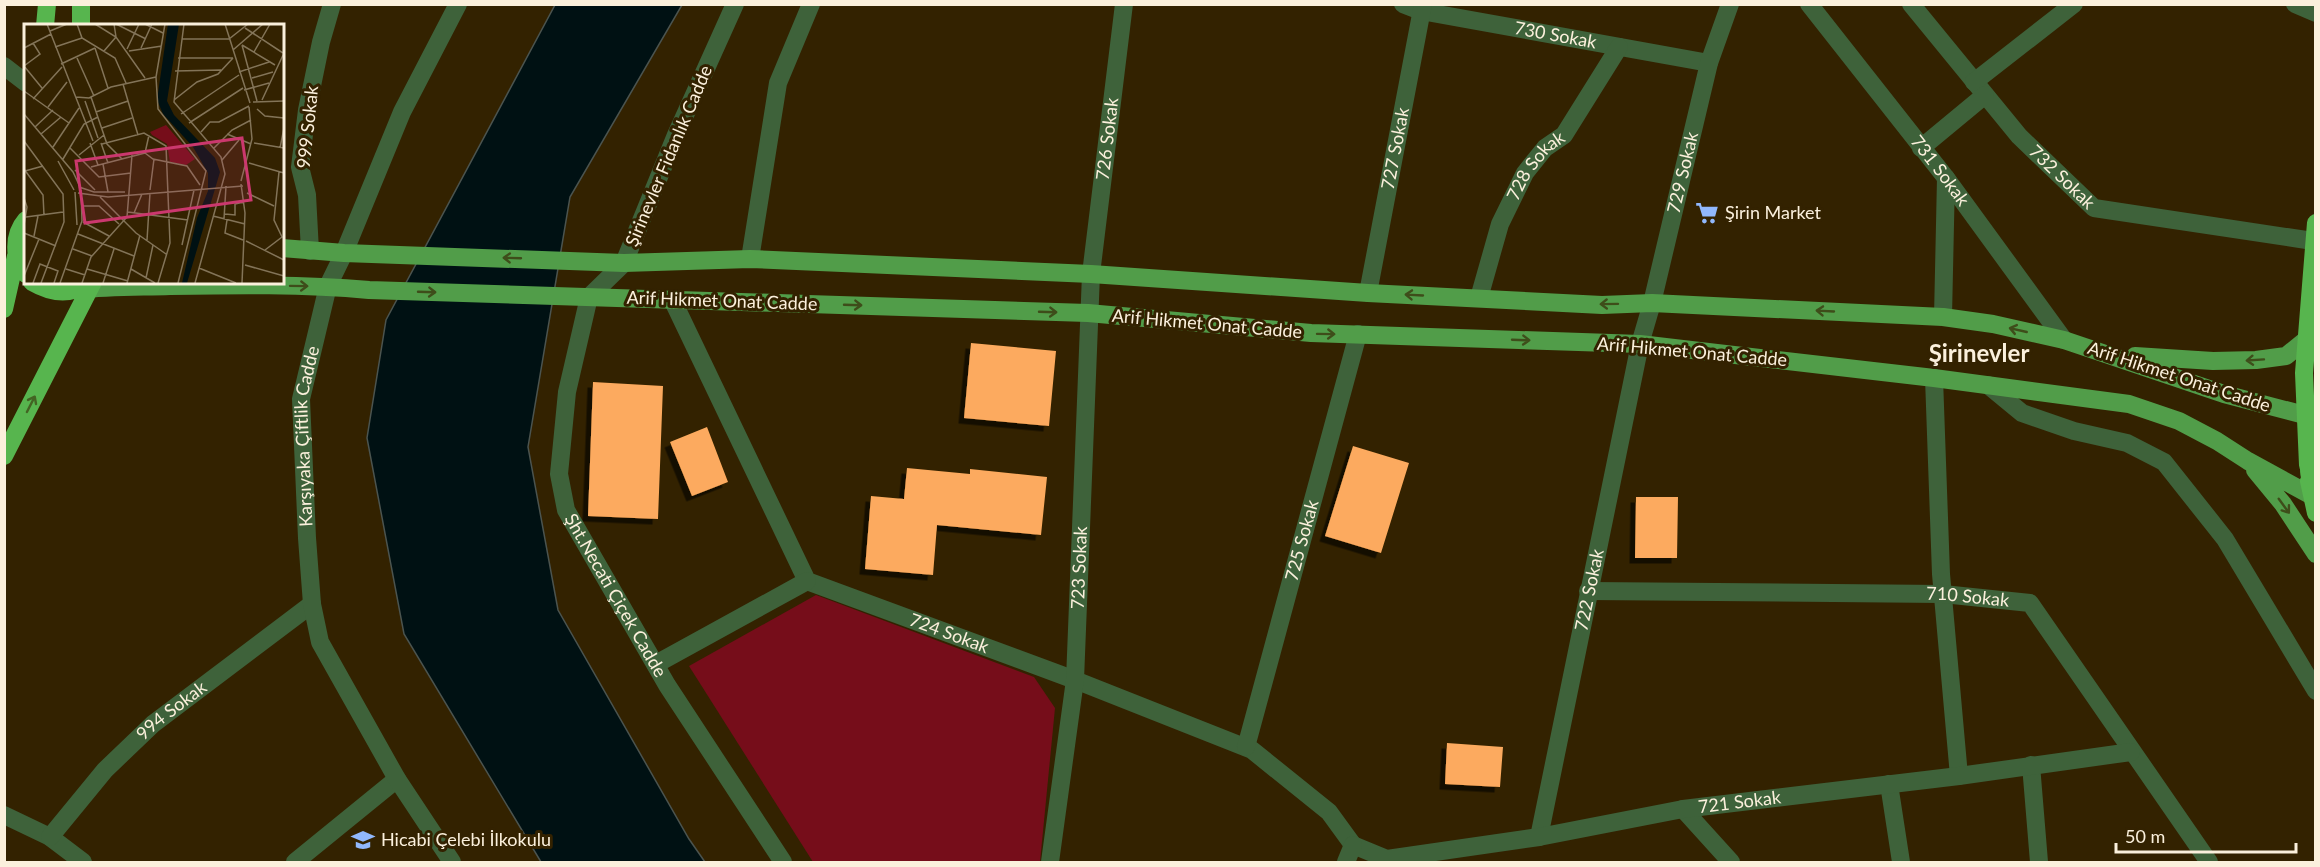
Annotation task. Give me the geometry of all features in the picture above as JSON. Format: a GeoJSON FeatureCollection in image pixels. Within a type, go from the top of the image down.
{"type":"FeatureCollection","features":[{"type":"Feature","properties":{"kind":"highway"},"geometry":{"type":"LineString","coordinates":[[45,24],[47,4]]}},
{"type":"Feature","properties":{"kind":"highway"},"geometry":{"type":"LineString","coordinates":[[81,4],[81,24]]}},
{"type":"Feature","properties":{"kind":"highway"},"geometry":{"type":"LineString","coordinates":[[4,309],[16,256],[16,240],[23,223]]}},
{"type":"Feature","properties":{"kind":"highway"},"geometry":{"type":"LineString","coordinates":[[2313,491],[2311,417],[2304,374],[2314,232]]}},
{"type":"Feature","properties":{"kind":"highway"},"geometry":{"type":"LineString","coordinates":[[16,256],[24,270]]}},
{"type":"Feature","properties":{"kind":"highway"},"geometry":{"type":"LineString","coordinates":[[35,284],[44,289],[58,292],[86,286]]}},
{"type":"Feature","properties":{"kind":"highway"},"geometry":{"type":"LineString","coordinates":[[4,456],[86,286]]}},
{"type":"Feature","properties":{"kind":"highway"},"geometry":{"type":"LineString","coordinates":[[2313,491],[2312,450],[2316,444]]}},
{"type":"Feature","properties":{"kind":"main road","name":"Arif Hikmet Onat Cadde"},"geometry":{"type":"LineString","coordinates":[[284,248],[344,253],[571,261],[750,259],[1091,274],[1602,304],[1652,303],[1943,317],[1993,324],[2064,340],[2224,394],[2311,417]]}},
{"type":"Feature","properties":{"kind":"main road","name":"Arif Hikmet Onat Cadde"},"geometry":{"type":"LineString","coordinates":[[86,286],[216,284],[328,286],[369,290],[564,297],[1088,313],[1311,333],[1640,344],[1934,378],[2129,404],[2179,422],[2217,441],[2248,461],[2313,491]]}},
{"type":"Feature","properties":{"kind":"main road"},"geometry":{"type":"LineString","coordinates":[[2110,354],[2213,361],[2256,360],[2286,356],[2307,339]]}},
{"type":"Feature","properties":{"kind":"main road"},"geometry":{"type":"LineString","coordinates":[[2248,461],[2283,504],[2316,554]]}},
{"type":"Feature","properties":{"kind":"street","name":"999 Sokak"},"geometry":{"type":"LineString","coordinates":[[310,250],[307,195],[300,168],[307,110],[321,42],[332,4]]}},
{"type":"Feature","properties":{"kind":"street","name":"Karşıyaka Çiftlik Cadde"},"geometry":{"type":"LineString","coordinates":[[452,862],[397,779],[320,642],[312,604],[306,538],[301,399],[328,286],[344,253],[402,112],[458,4]]}},
{"type":"Feature","properties":{"kind":"street","name":"Şirinevler Fidanlık Cadde"},"geometry":{"type":"LineString","coordinates":[[589,297],[624,262],[676,135],[735,4]]}},
{"type":"Feature","properties":{"kind":"street"},"geometry":{"type":"LineString","coordinates":[[750,259],[778,83],[811,4]]}},
{"type":"Feature","properties":{"kind":"street","name":"726 Sokak"},"geometry":{"type":"LineString","coordinates":[[1091,274],[1124,4]]}},
{"type":"Feature","properties":{"kind":"street","name":"730 Sokak"},"geometry":{"type":"LineString","coordinates":[[1403,4],[1709,63]]}},
{"type":"Feature","properties":{"kind":"street","name":"729 Sokak"},"geometry":{"type":"LineString","coordinates":[[1640,344],[1652,303],[1709,63],[1730,4]]}},
{"type":"Feature","properties":{"kind":"street","name":"731 Sokak"},"geometry":{"type":"LineString","coordinates":[[1809,4],[1946,178],[2064,340]]}},
{"type":"Feature","properties":{"kind":"street","name":"732 Sokak"},"geometry":{"type":"LineString","coordinates":[[1911,4],[2019,136],[2094,208],[2314,232]]}},
{"type":"Feature","properties":{"kind":"street"},"geometry":{"type":"LineString","coordinates":[[1921,148],[1980,89],[2074,4]]}},
{"type":"Feature","properties":{"kind":"street"},"geometry":{"type":"LineString","coordinates":[[2295,4],[2316,12]]}},
{"type":"Feature","properties":{"kind":"street","name":"727 Sokak"},"geometry":{"type":"LineString","coordinates":[[1368,292],[1422,8]]}},
{"type":"Feature","properties":{"kind":"street","name":"728 Sokak"},"geometry":{"type":"LineString","coordinates":[[1479,298],[1500,224],[1525,173],[1545,148],[1564,135],[1619,47]]}},
{"type":"Feature","properties":{"kind":"street"},"geometry":{"type":"LineString","coordinates":[[4,66],[24,81]]}},
{"type":"Feature","properties":{"kind":"street"},"geometry":{"type":"LineString","coordinates":[[1943,317],[1946,178]]}},
{"type":"Feature","properties":{"kind":"street","name":"723 Sokak"},"geometry":{"type":"LineString","coordinates":[[1050,862],[1075,680],[1091,274]]}},
{"type":"Feature","properties":{"kind":"street","name":"Şht.Necati Çiçek Cadde"},"geometry":{"type":"LineString","coordinates":[[589,297],[567,392],[559,474],[566,510],[656,664],[783,862]]}},
{"type":"Feature","properties":{"kind":"street"},"geometry":{"type":"LineString","coordinates":[[656,664],[807,581],[672,299]]}},
{"type":"Feature","properties":{"kind":"street","name":"725 Sokak"},"geometry":{"type":"LineString","coordinates":[[1246,747],[1359,334]]}},
{"type":"Feature","properties":{"kind":"street","name":"722 Sokak"},"geometry":{"type":"LineString","coordinates":[[1539,837],[1640,344]]}},
{"type":"Feature","properties":{"kind":"street"},"geometry":{"type":"LineString","coordinates":[[1934,378],[1943,594],[1959,776]]}},
{"type":"Feature","properties":{"kind":"street"},"geometry":{"type":"LineString","coordinates":[[1988,385],[2022,413],[2074,431],[2127,443],[2164,462],[2225,539],[2316,691]]}},
{"type":"Feature","properties":{"kind":"street","name":"724 Sokak"},"geometry":{"type":"LineString","coordinates":[[807,581],[1075,680],[1246,747],[1329,812],[1353,845]]}},
{"type":"Feature","properties":{"kind":"street","name":"710 Sokak"},"geometry":{"type":"LineString","coordinates":[[1588,591],[1943,594],[2030,603],[2209,862]]}},
{"type":"Feature","properties":{"kind":"street","name":"994 Sokak"},"geometry":{"type":"LineString","coordinates":[[50,837],[105,770],[153,723],[312,604]]}},
{"type":"Feature","properties":{"kind":"street","name":"721 Sokak"},"geometry":{"type":"LineString","coordinates":[[1353,845],[1387,859],[1539,837],[1683,809],[1959,776],[2131,752]]}},
{"type":"Feature","properties":{"kind":"street"},"geometry":{"type":"LineString","coordinates":[[2031,765],[2039,862]]}},
{"type":"Feature","properties":{"kind":"street"},"geometry":{"type":"LineString","coordinates":[[295,862],[397,779]]}},
{"type":"Feature","properties":{"kind":"street"},"geometry":{"type":"LineString","coordinates":[[1889,784],[1901,862]]}},
{"type":"Feature","properties":{"kind":"street"},"geometry":{"type":"LineString","coordinates":[[1683,809],[1731,862]]}},
{"type":"Feature","properties":{"kind":"street"},"geometry":{"type":"LineString","coordinates":[[4,815],[50,837],[83,862]]}},
{"type":"Feature","properties":{"kind":"street"},"geometry":{"type":"LineString","coordinates":[[1346,862],[1353,845]]}},
{"type":"Feature","properties":{"kind":"shaded area"},"geometry":{"type":"Polygon","coordinates":[[[555,5],[682,5],[570,197],[528,447],[558,610],[689,839],[705,862],[541,862],[404,634],[367,438],[386,320],[555,5]]]}},
{"type":"Feature","properties":{"kind":"shaded area"},"geometry":{"type":"Polygon","coordinates":[[[816,595],[1034,677],[1055,708],[1040,862],[813,862],[689,666],[816,595]]]}},
{"type":"Feature","properties":{"kind":"building"},"geometry":{"type":"Polygon","coordinates":[[[971,343],[1056,351],[1049,426],[964,418],[971,343]]]}},
{"type":"Feature","properties":{"kind":"building"},"geometry":{"type":"Polygon","coordinates":[[[593,382],[663,386],[658,519],[588,516],[593,382]]]}},
{"type":"Feature","properties":{"kind":"building"},"geometry":{"type":"Polygon","coordinates":[[[707,427],[728,482],[692,496],[670,442],[707,427]]]}},
{"type":"Feature","properties":{"kind":"building"},"geometry":{"type":"Polygon","coordinates":[[[1353,446],[1409,463],[1381,553],[1325,536],[1353,446]]]}},
{"type":"Feature","properties":{"kind":"building"},"geometry":{"type":"Polygon","coordinates":[[[907,468],[970,474],[970,469],[1047,477],[1041,535],[937,525],[933,575],[865,569],[871,496],[904,499],[907,468]]]}},
{"type":"Feature","properties":{"kind":"building"},"geometry":{"type":"Polygon","coordinates":[[[1636,497],[1678,497],[1677,558],[1635,558],[1636,497]]]}},
{"type":"Feature","properties":{"kind":"building"},"geometry":{"type":"Polygon","coordinates":[[[1447,743],[1503,747],[1500,787],[1445,784],[1447,743]]]}},
{"type":"Feature","properties":{"kind":"place","name":"Şirin Market"},"geometry":{"type":"Point","coordinates":[1707,213]}},
{"type":"Feature","properties":{"kind":"place","name":"Hicabi Çelebi İlkokulu"},"geometry":{"type":"Point","coordinates":[363,840]}},
{"type":"Feature","properties":{"kind":"district","name":"Şirinevler"},"geometry":{"type":"Point","coordinates":[1979,354]}}]}
